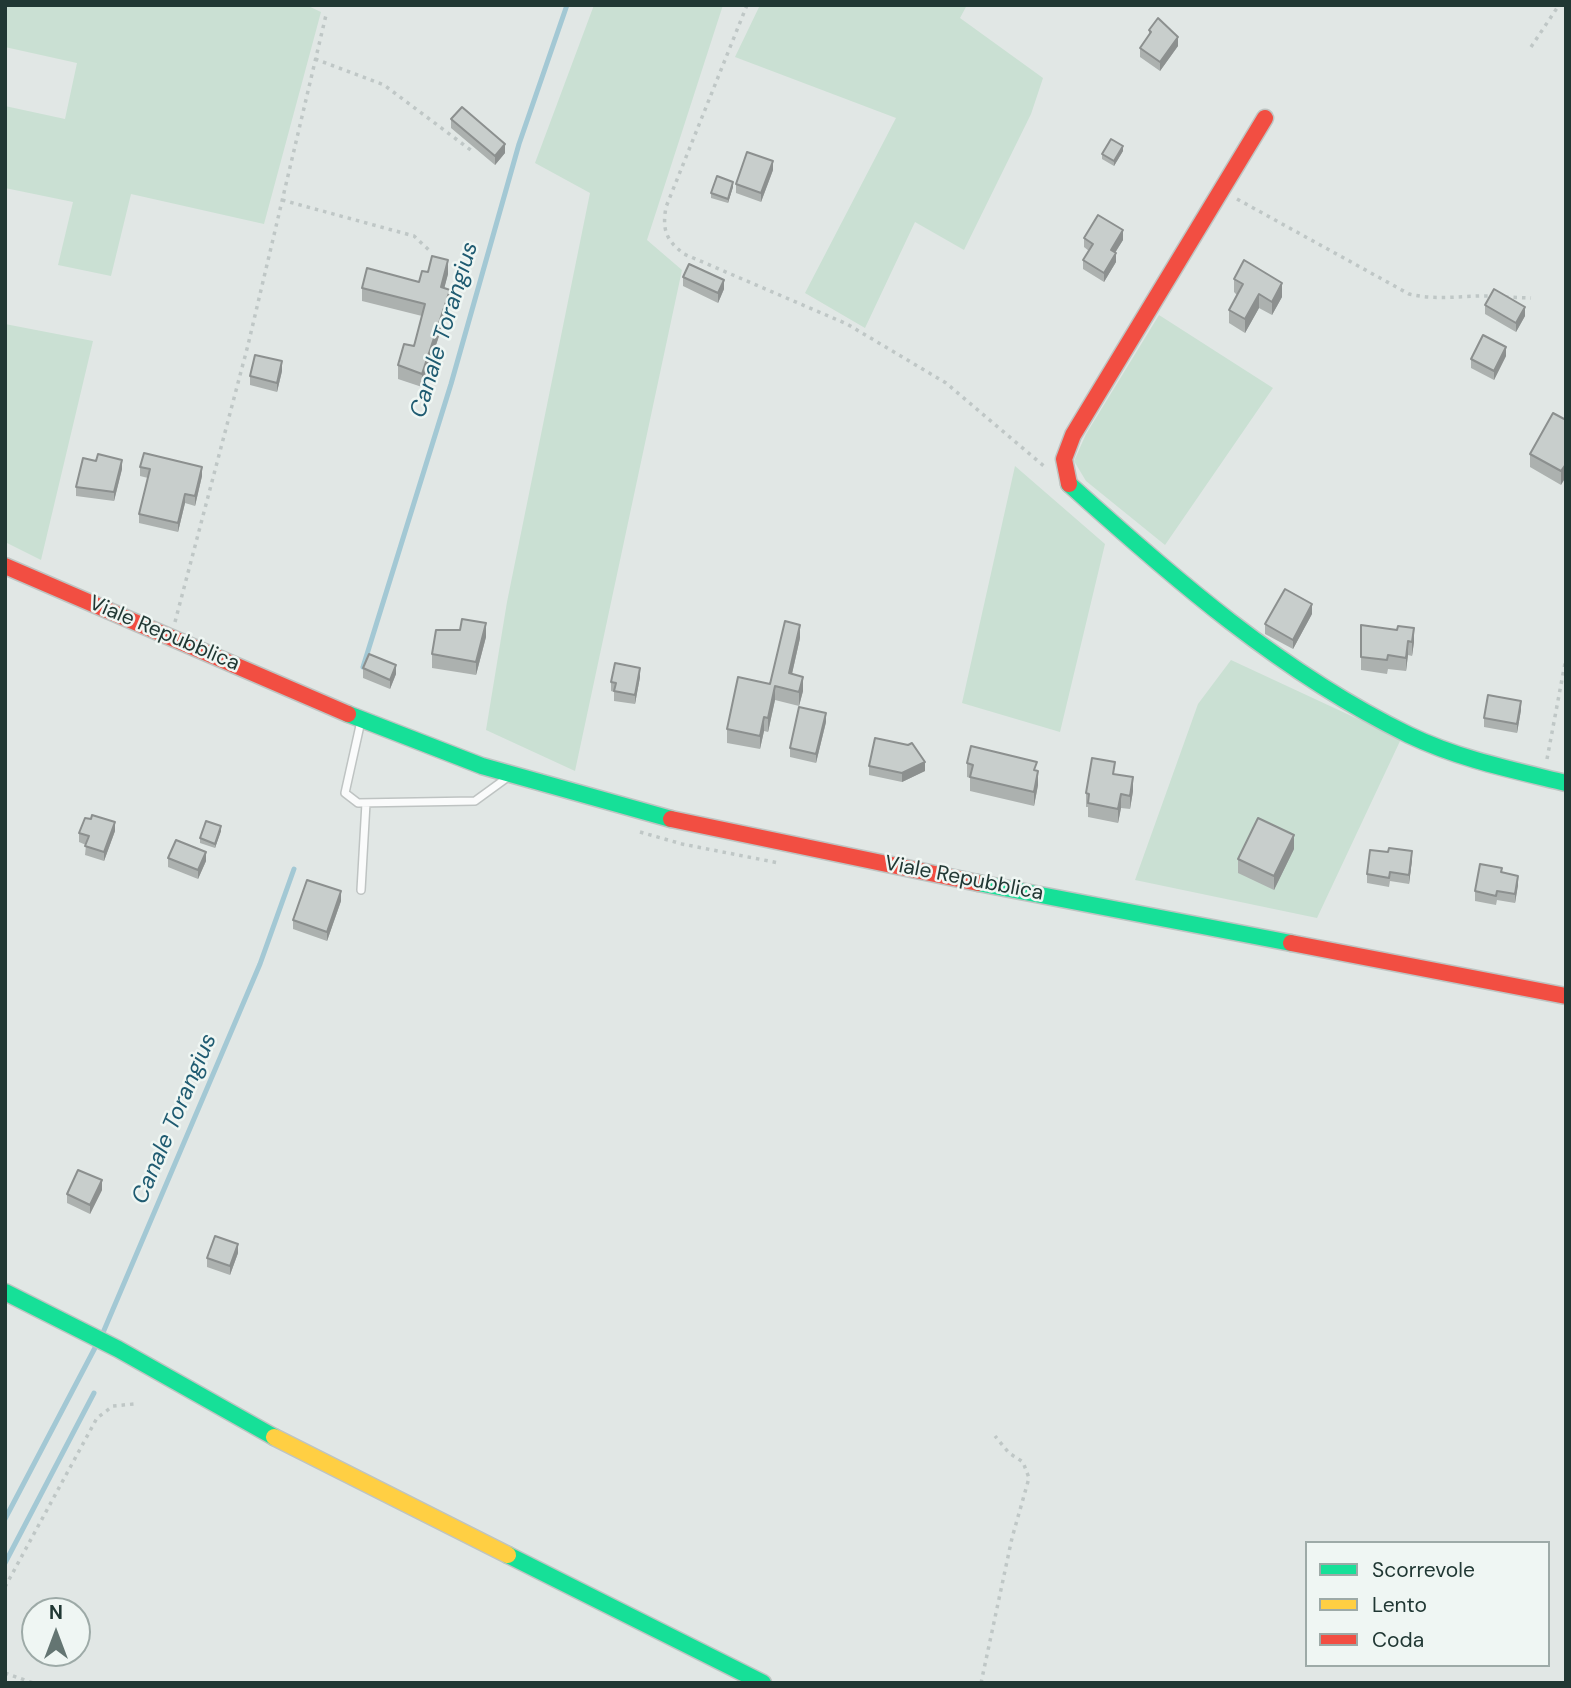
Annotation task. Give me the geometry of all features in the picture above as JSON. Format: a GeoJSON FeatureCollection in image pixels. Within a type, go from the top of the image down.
{"type":"FeatureCollection","features":[{"type":"Feature","properties":{"kind":"street"},"geometry":{"type":"LineString","coordinates":[[1265,118],[1068,444],[1064,453],[1064,472],[1069,484],[1246,636],[1349,701],[1409,735],[1460,756],[1566,783]]}},
{"type":"Feature","properties":{"kind":"street","name":"Viale Repubblica"},"geometry":{"type":"LineString","coordinates":[[5,566],[366,722],[511,775],[658,816],[836,855],[1566,996]]}},
{"type":"Feature","properties":{"kind":"street"},"geometry":{"type":"LineString","coordinates":[[5,1292],[109,1344],[290,1446],[763,1683]]}},
{"type":"Feature","properties":{"kind":"lane"},"geometry":{"type":"LineString","coordinates":[[366,722],[345,793],[358,803],[475,801],[511,775]]}},
{"type":"Feature","properties":{"kind":"lane"},"geometry":{"type":"LineString","coordinates":[[361,890],[366,803]]}},
{"type":"Feature","properties":{"kind":"path"},"geometry":{"type":"LineString","coordinates":[[747,5],[666,207],[663,225],[669,243],[684,254],[847,324],[946,383],[1047,469],[1064,472]]}},
{"type":"Feature","properties":{"kind":"path"},"geometry":{"type":"LineString","coordinates":[[1531,47],[1559,5]]}},
{"type":"Feature","properties":{"kind":"path"},"geometry":{"type":"LineString","coordinates":[[171,638],[326,15]]}},
{"type":"Feature","properties":{"kind":"path"},"geometry":{"type":"LineString","coordinates":[[315,59],[384,85],[472,151]]}},
{"type":"Feature","properties":{"kind":"path"},"geometry":{"type":"LineString","coordinates":[[1220,190],[1409,295],[1433,300],[1460,295],[1531,298]]}},
{"type":"Feature","properties":{"kind":"path"},"geometry":{"type":"LineString","coordinates":[[282,200],[414,236],[432,252]]}},
{"type":"Feature","properties":{"kind":"path"},"geometry":{"type":"LineString","coordinates":[[1543,778],[1566,658]]}},
{"type":"Feature","properties":{"kind":"path"},"geometry":{"type":"LineString","coordinates":[[5,1587],[97,1418],[113,1406],[134,1404]]}},
{"type":"Feature","properties":{"kind":"path"},"geometry":{"type":"LineString","coordinates":[[981,1683],[1012,1538],[1029,1478],[1023,1462],[1009,1453],[995,1436]]}},
{"type":"Feature","properties":{"kind":"path"},"geometry":{"type":"LineString","coordinates":[[5,1673],[33,1683]]}},
{"type":"Feature","properties":{"kind":"green space"},"geometry":{"type":"Polygon","coordinates":[[[5,5],[306,5],[321,12],[264,224],[131,194],[111,276],[58,265],[73,202],[5,188],[5,106],[65,119],[77,63],[5,47],[5,5]]]}},
{"type":"Feature","properties":{"kind":"green space"},"geometry":{"type":"Polygon","coordinates":[[[594,5],[723,5],[647,240],[682,270],[575,771],[486,730],[507,602],[590,193],[535,163],[594,5]]]}},
{"type":"Feature","properties":{"kind":"green space"},"geometry":{"type":"Polygon","coordinates":[[[760,5],[967,5],[960,18],[1043,78],[1031,114],[964,250],[915,222],[865,328],[805,293],[896,118],[735,57],[760,5]]]}},
{"type":"Feature","properties":{"kind":"green space"},"geometry":{"type":"Polygon","coordinates":[[[1159,315],[1273,388],[1165,545],[1086,481],[1074,461],[1086,434],[1159,315]]]}},
{"type":"Feature","properties":{"kind":"green space"},"geometry":{"type":"Polygon","coordinates":[[[5,324],[93,341],[41,560],[5,542],[5,324]]]}},
{"type":"Feature","properties":{"kind":"green space"},"geometry":{"type":"Polygon","coordinates":[[[1015,466],[1105,544],[1060,732],[962,703],[1015,466]]]}},
{"type":"Feature","properties":{"kind":"green space"},"geometry":{"type":"Polygon","coordinates":[[[1231,660],[1401,739],[1317,918],[1135,880],[1198,704],[1231,660]]]}},
{"type":"Feature","properties":{"kind":"building"},"geometry":{"type":"Polygon","coordinates":[[[1158,18],[1178,37],[1160,62],[1140,48],[1158,18]]]}},
{"type":"Feature","properties":{"kind":"building"},"geometry":{"type":"Polygon","coordinates":[[[462,107],[505,144],[495,156],[451,119],[462,107]]]}},
{"type":"Feature","properties":{"kind":"building"},"geometry":{"type":"Polygon","coordinates":[[[1111,139],[1123,146],[1114,161],[1102,154],[1111,139]]]}},
{"type":"Feature","properties":{"kind":"building"},"geometry":{"type":"Polygon","coordinates":[[[747,152],[773,161],[761,193],[736,184],[747,152]]]}},
{"type":"Feature","properties":{"kind":"building"},"geometry":{"type":"Polygon","coordinates":[[[717,176],[733,182],[728,199],[711,193],[717,176]]]}},
{"type":"Feature","properties":{"kind":"building"},"geometry":{"type":"Polygon","coordinates":[[[1098,215],[1123,230],[1111,250],[1116,253],[1104,273],[1083,260],[1093,244],[1084,238],[1098,215]]]}},
{"type":"Feature","properties":{"kind":"building"},"geometry":{"type":"Polygon","coordinates":[[[432,256],[448,260],[441,287],[450,290],[422,374],[398,365],[404,344],[414,346],[425,304],[362,288],[367,268],[419,282],[422,271],[428,272],[432,256]]]}},
{"type":"Feature","properties":{"kind":"building"},"geometry":{"type":"Polygon","coordinates":[[[1244,260],[1282,283],[1272,302],[1259,294],[1245,319],[1229,310],[1243,284],[1234,279],[1244,260]]]}},
{"type":"Feature","properties":{"kind":"building"},"geometry":{"type":"Polygon","coordinates":[[[689,264],[724,280],[718,293],[683,277],[689,264]]]}},
{"type":"Feature","properties":{"kind":"building"},"geometry":{"type":"Polygon","coordinates":[[[1494,289],[1525,307],[1516,323],[1485,305],[1494,289]]]}},
{"type":"Feature","properties":{"kind":"building"},"geometry":{"type":"Polygon","coordinates":[[[1483,335],[1506,347],[1494,371],[1471,359],[1483,335]]]}},
{"type":"Feature","properties":{"kind":"building"},"geometry":{"type":"Polygon","coordinates":[[[255,355],[282,361],[277,383],[250,376],[255,355]]]}},
{"type":"Feature","properties":{"kind":"building"},"geometry":{"type":"Polygon","coordinates":[[[1553,413],[1566,420],[1566,464],[1561,471],[1530,454],[1553,413]]]}},
{"type":"Feature","properties":{"kind":"building"},"geometry":{"type":"Polygon","coordinates":[[[144,453],[202,467],[195,496],[185,494],[178,523],[139,514],[150,469],[140,467],[144,453]]]}},
{"type":"Feature","properties":{"kind":"building"},"geometry":{"type":"Polygon","coordinates":[[[98,454],[122,460],[114,492],[76,487],[83,458],[96,461],[98,454]]]}},
{"type":"Feature","properties":{"kind":"building"},"geometry":{"type":"Polygon","coordinates":[[[1285,589],[1312,604],[1293,640],[1265,624],[1285,589]]]}},
{"type":"Feature","properties":{"kind":"building"},"geometry":{"type":"Polygon","coordinates":[[[462,619],[486,623],[476,662],[432,654],[436,630],[460,630],[462,619]]]}},
{"type":"Feature","properties":{"kind":"building"},"geometry":{"type":"Polygon","coordinates":[[[785,621],[800,625],[789,673],[803,677],[799,692],[775,686],[768,718],[764,717],[760,736],[727,729],[738,677],[770,684],[785,621]]]}},
{"type":"Feature","properties":{"kind":"building"},"geometry":{"type":"Polygon","coordinates":[[[1361,625],[1397,630],[1398,626],[1414,628],[1412,642],[1408,641],[1406,658],[1388,655],[1387,660],[1361,657],[1361,625]]]}},
{"type":"Feature","properties":{"kind":"building"},"geometry":{"type":"Polygon","coordinates":[[[369,654],[396,665],[390,680],[363,668],[369,654]]]}},
{"type":"Feature","properties":{"kind":"building"},"geometry":{"type":"Polygon","coordinates":[[[615,663],[640,668],[635,695],[614,691],[616,683],[611,682],[615,663]]]}},
{"type":"Feature","properties":{"kind":"building"},"geometry":{"type":"Polygon","coordinates":[[[1488,695],[1521,701],[1517,724],[1484,718],[1488,695]]]}},
{"type":"Feature","properties":{"kind":"building"},"geometry":{"type":"Polygon","coordinates":[[[799,707],[826,713],[816,754],[790,748],[799,707]]]}},
{"type":"Feature","properties":{"kind":"building"},"geometry":{"type":"Polygon","coordinates":[[[875,738],[908,745],[912,743],[925,762],[902,773],[869,766],[875,738]]]}},
{"type":"Feature","properties":{"kind":"building"},"geometry":{"type":"Polygon","coordinates":[[[971,746],[1037,762],[1034,770],[1038,771],[1034,792],[970,777],[973,765],[967,763],[971,746]]]}},
{"type":"Feature","properties":{"kind":"building"},"geometry":{"type":"Polygon","coordinates":[[[1092,758],[1115,762],[1113,774],[1133,777],[1130,796],[1121,794],[1118,809],[1088,803],[1089,794],[1086,793],[1092,758]]]}},
{"type":"Feature","properties":{"kind":"building"},"geometry":{"type":"Polygon","coordinates":[[[92,815],[115,822],[104,852],[85,846],[89,836],[79,833],[85,818],[91,819],[92,815]]]}},
{"type":"Feature","properties":{"kind":"building"},"geometry":{"type":"Polygon","coordinates":[[[1258,818],[1294,835],[1274,876],[1238,859],[1258,818]]]}},
{"type":"Feature","properties":{"kind":"building"},"geometry":{"type":"Polygon","coordinates":[[[206,821],[221,826],[215,844],[200,838],[206,821]]]}},
{"type":"Feature","properties":{"kind":"building"},"geometry":{"type":"Polygon","coordinates":[[[176,840],[206,852],[198,870],[168,858],[176,840]]]}},
{"type":"Feature","properties":{"kind":"building"},"geometry":{"type":"Polygon","coordinates":[[[1389,848],[1412,851],[1409,875],[1390,872],[1389,878],[1367,874],[1370,850],[1388,852],[1389,848]]]}},
{"type":"Feature","properties":{"kind":"building"},"geometry":{"type":"Polygon","coordinates":[[[1480,864],[1502,868],[1501,872],[1518,876],[1515,894],[1497,891],[1496,896],[1475,891],[1480,864]]]}},
{"type":"Feature","properties":{"kind":"building"},"geometry":{"type":"Polygon","coordinates":[[[307,880],[341,891],[327,932],[293,920],[307,880]]]}},
{"type":"Feature","properties":{"kind":"building"},"geometry":{"type":"Polygon","coordinates":[[[78,1170],[102,1180],[90,1205],[67,1194],[78,1170]]]}},
{"type":"Feature","properties":{"kind":"building"},"geometry":{"type":"Polygon","coordinates":[[[215,1236],[238,1244],[230,1266],[207,1258],[215,1236]]]}},
{"type":"Feature","properties":{"kind":"waterway","name":"Canale Torangius"},"geometry":{"type":"LineString","coordinates":[[363,667],[451,384],[519,144],[567,5]]}},
{"type":"Feature","properties":{"kind":"waterway","name":"Canale Torangius"},"geometry":{"type":"LineString","coordinates":[[102,1335],[260,964],[294,869]]}},
{"type":"Feature","properties":{"kind":"waterway"},"geometry":{"type":"LineString","coordinates":[[5,1519],[97,1344]]}},
{"type":"Feature","properties":{"kind":"waterway"},"geometry":{"type":"LineString","coordinates":[[5,1563],[94,1393]]}},
{"type":"Feature","properties":{"kind":"traffic: fast"},"geometry":{"type":"LineString","coordinates":[[1069,484],[1230,622],[1317,683],[1409,735],[1447,751],[1566,783]]}},
{"type":"Feature","properties":{"kind":"traffic: fast"},"geometry":{"type":"LineString","coordinates":[[348,714],[482,766],[671,819]]}},
{"type":"Feature","properties":{"kind":"traffic: fast"},"geometry":{"type":"LineString","coordinates":[[978,883],[1291,943]]}},
{"type":"Feature","properties":{"kind":"traffic: fast"},"geometry":{"type":"LineString","coordinates":[[5,1292],[118,1349],[274,1437]]}},
{"type":"Feature","properties":{"kind":"traffic: fast"},"geometry":{"type":"LineString","coordinates":[[508,1555],[763,1683]]}},
{"type":"Feature","properties":{"kind":"traffic: slow"},"geometry":{"type":"LineString","coordinates":[[274,1437],[508,1555]]}},
{"type":"Feature","properties":{"kind":"traffic: jam"},"geometry":{"type":"LineString","coordinates":[[1069,484],[1064,459],[1073,435],[1265,118]]}},
{"type":"Feature","properties":{"kind":"traffic: jam"},"geometry":{"type":"LineString","coordinates":[[5,566],[348,714]]}},
{"type":"Feature","properties":{"kind":"traffic: jam"},"geometry":{"type":"LineString","coordinates":[[671,819],[978,883]]}},
{"type":"Feature","properties":{"kind":"traffic: jam"},"geometry":{"type":"LineString","coordinates":[[1291,943],[1566,996]]}}]}
